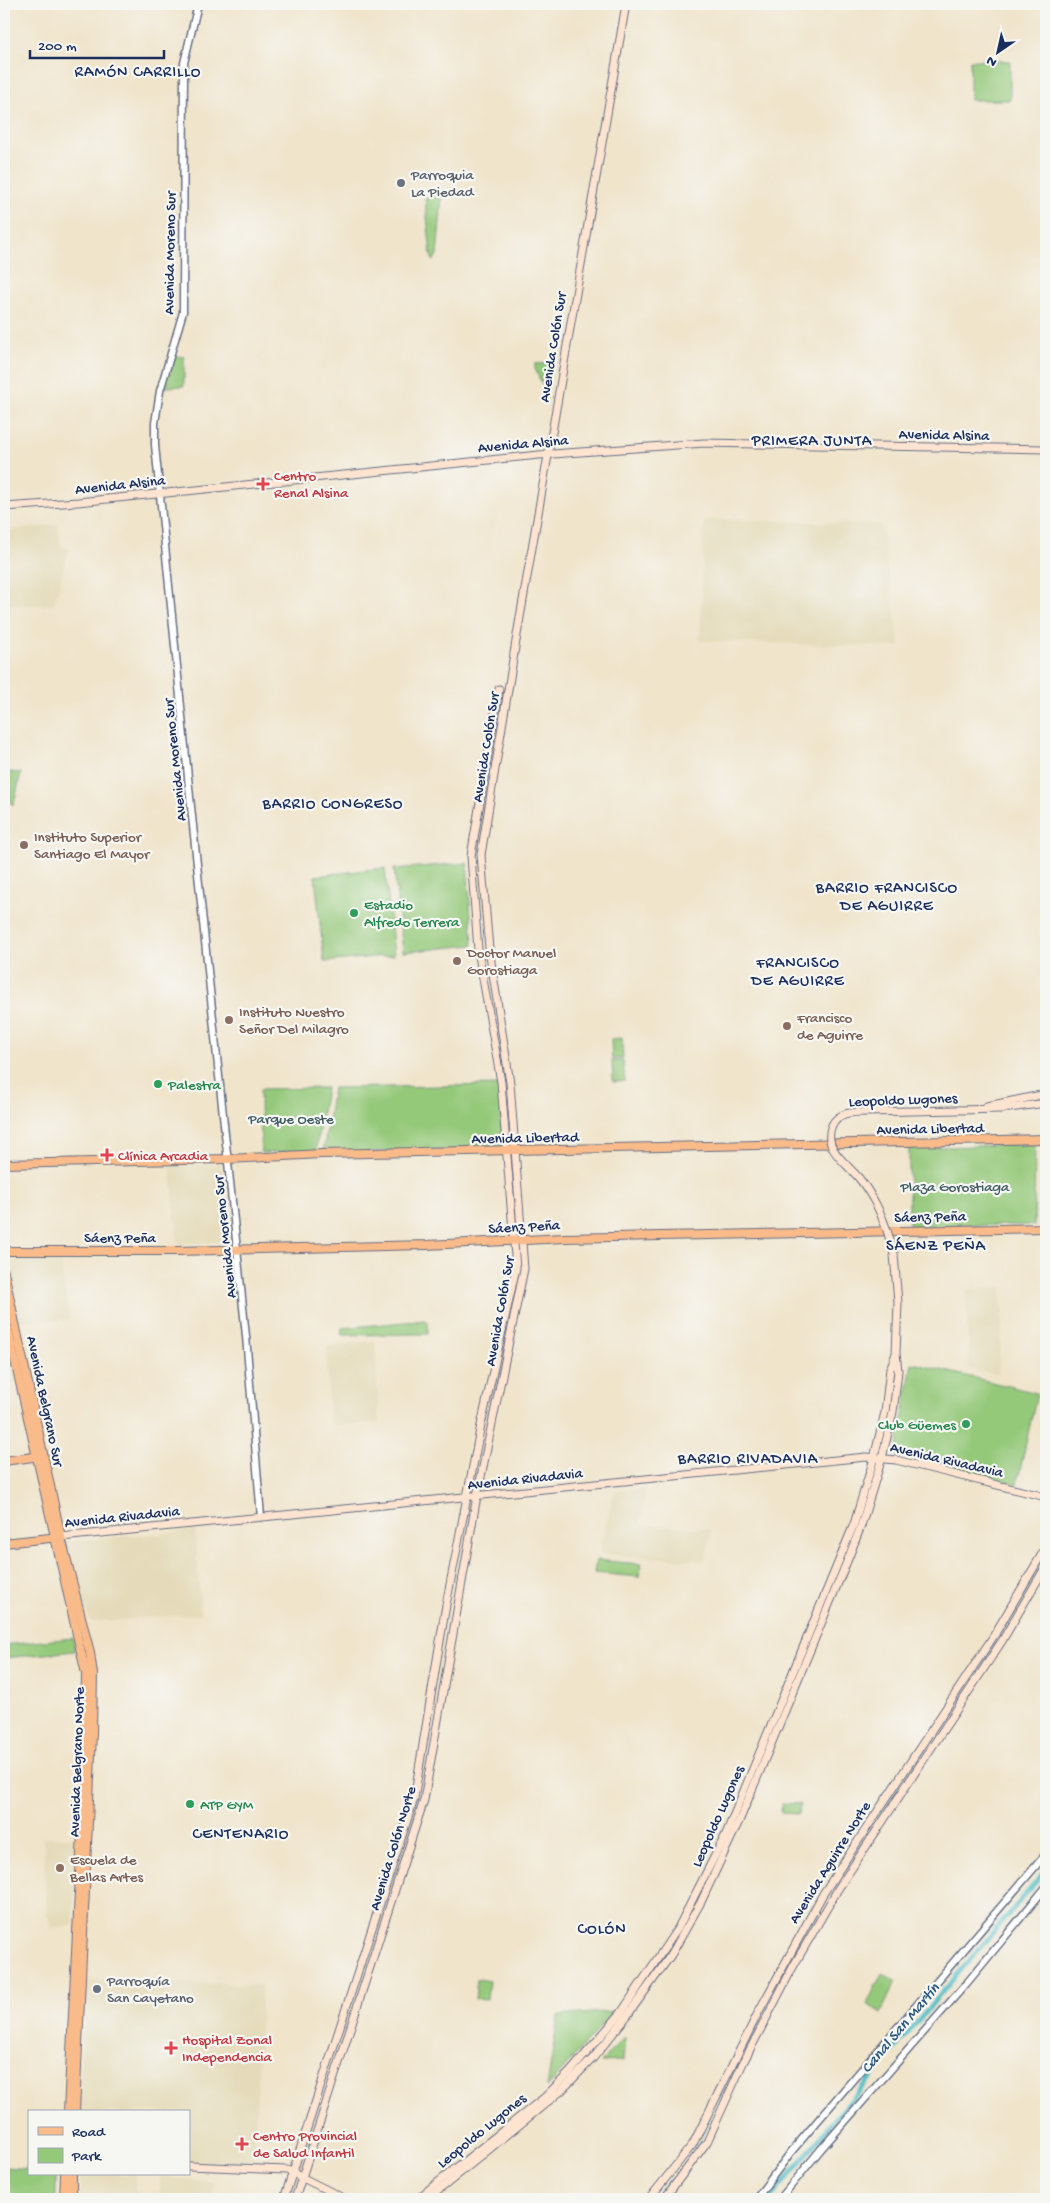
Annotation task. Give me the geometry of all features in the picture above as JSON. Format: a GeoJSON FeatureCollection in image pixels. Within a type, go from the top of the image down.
{"type":"FeatureCollection","features":[{"type":"Feature","properties":{"kind":"main road","name":"Avenida Colón Sur"},"geometry":{"type":"LineString","coordinates":[[477,1496],[524,1268],[524,1240],[510,1082],[489,949],[481,855],[626,4]]}},
{"type":"Feature","properties":{"kind":"main road","name":"Avenida Alsina"},"geometry":{"type":"LineString","coordinates":[[4,507],[159,494],[548,454],[704,443],[1046,449]]}},
{"type":"Feature","properties":{"kind":"main road","name":"Avenida Colón Sur"},"geometry":{"type":"LineString","coordinates":[[467,1498],[516,1268],[501,1082],[478,950],[471,856],[499,689]]}},
{"type":"Feature","properties":{"kind":"main road"},"geometry":{"type":"LineString","coordinates":[[950,1111],[1046,1094]]}},
{"type":"Feature","properties":{"kind":"main road","name":"Leopoldo Lugones"},"geometry":{"type":"LineString","coordinates":[[428,2199],[543,2107],[582,2069],[627,2016],[682,1936],[744,1810],[861,1526],[878,1458],[890,1369],[896,1353],[898,1303],[894,1254],[887,1228],[875,1202],[859,1178],[833,1150],[830,1142],[832,1126],[839,1117],[854,1112],[1002,1109],[1046,1103]]}},
{"type":"Feature","properties":{"kind":"main road","name":"Avenida Libertad"},"geometry":{"type":"LineString","coordinates":[[4,1164],[228,1159],[321,1154],[1046,1139]]}},
{"type":"Feature","properties":{"kind":"main road","name":"Sáenz Peña"},"geometry":{"type":"LineString","coordinates":[[4,1251],[177,1251],[238,1248],[427,1245],[564,1238],[1046,1228]]}},
{"type":"Feature","properties":{"kind":"main road","name":"Avenida Belgrano Sur"},"geometry":{"type":"LineString","coordinates":[[4,1272],[57,1537]]}},
{"type":"Feature","properties":{"kind":"main road","name":"Avenida Belgrano Sur"},"geometry":{"type":"LineString","coordinates":[[4,1312],[41,1456]]}},
{"type":"Feature","properties":{"kind":"main road"},"geometry":{"type":"LineString","coordinates":[[4,1461],[41,1456]]}},
{"type":"Feature","properties":{"kind":"main road","name":"Leopoldo Lugones"},"geometry":{"type":"LineString","coordinates":[[417,2199],[521,2116],[564,2078],[621,2013],[678,1928],[726,1834],[840,1559],[878,1458]]}},
{"type":"Feature","properties":{"kind":"main road","name":"Avenida Rivadavia"},"geometry":{"type":"LineString","coordinates":[[4,1543],[878,1458],[1046,1497]]}},
{"type":"Feature","properties":{"kind":"main road","name":"Avenida Colón Norte"},"geometry":{"type":"LineString","coordinates":[[295,2199],[424,1800],[477,1496]]}},
{"type":"Feature","properties":{"kind":"main road","name":"Avenida Colón Norte"},"geometry":{"type":"LineString","coordinates":[[284,2199],[414,1799],[446,1605],[467,1498]]}},
{"type":"Feature","properties":{"kind":"main road","name":"Avenida Belgrano Norte"},"geometry":{"type":"LineString","coordinates":[[57,1537],[86,1674],[84,1793],[68,2110]]}},
{"type":"Feature","properties":{"kind":"main road","name":"Avenida Belgrano Norte"},"geometry":{"type":"LineString","coordinates":[[57,1537],[86,1635],[93,1674],[75,2110]]}},
{"type":"Feature","properties":{"kind":"main road","name":"Avenida Aguirre Norte"},"geometry":{"type":"LineString","coordinates":[[649,2199],[693,2144],[759,2010],[823,1894],[984,1652],[1046,1547]]}},
{"type":"Feature","properties":{"kind":"main road","name":"Avenida Aguirre Norte"},"geometry":{"type":"LineString","coordinates":[[664,2199],[706,2142],[743,2063],[793,1968],[834,1896],[1002,1641],[1046,1566]]}},
{"type":"Feature","properties":{"kind":"main road"},"geometry":{"type":"LineString","coordinates":[[190,2166],[257,2168],[293,2172],[346,2199]]}},
{"type":"Feature","properties":{"kind":"main road"},"geometry":{"type":"LineString","coordinates":[[64,2199],[66,2176]]}},
{"type":"Feature","properties":{"kind":"main road"},"geometry":{"type":"LineString","coordinates":[[72,2176],[72,2199]]}},
{"type":"Feature","properties":{"kind":"street","name":"Avenida Moreno Sur"},"geometry":{"type":"LineString","coordinates":[[198,4],[184,63],[184,307],[162,382],[155,445],[238,1248],[261,1517]]}},
{"type":"Feature","properties":{"kind":"street"},"geometry":{"type":"LineString","coordinates":[[756,2199],[791,2152],[1046,1854]]}},
{"type":"Feature","properties":{"kind":"street"},"geometry":{"type":"LineString","coordinates":[[780,2199],[821,2148],[966,1984],[1046,1887]]}},
{"type":"Feature","properties":{"kind":"shaded area"},"geometry":{"type":"Polygon","coordinates":[[[699,4],[940,4],[939,8],[699,4]]]}},
{"type":"Feature","properties":{"kind":"shaded area"},"geometry":{"type":"Polygon","coordinates":[[[704,519],[881,524],[900,647],[700,641],[704,519]]]}},
{"type":"Feature","properties":{"kind":"shaded area"},"geometry":{"type":"Polygon","coordinates":[[[58,524],[61,547],[69,548],[54,605],[4,605],[4,531],[58,524]]]}},
{"type":"Feature","properties":{"kind":"shaded area"},"geometry":{"type":"Polygon","coordinates":[[[170,1164],[221,1164],[228,1242],[178,1244],[170,1164]]]}},
{"type":"Feature","properties":{"kind":"shaded area"},"geometry":{"type":"Polygon","coordinates":[[[4,1258],[60,1258],[70,1320],[17,1321],[4,1258]]]}},
{"type":"Feature","properties":{"kind":"shaded area"},"geometry":{"type":"Polygon","coordinates":[[[1002,1287],[1002,1326],[998,1374],[969,1369],[966,1289],[1002,1287]]]}},
{"type":"Feature","properties":{"kind":"shaded area"},"geometry":{"type":"Polygon","coordinates":[[[375,1341],[379,1423],[333,1425],[329,1421],[327,1346],[375,1341]]]}},
{"type":"Feature","properties":{"kind":"shaded area"},"geometry":{"type":"Polygon","coordinates":[[[642,1488],[646,1492],[640,1524],[709,1529],[711,1531],[706,1559],[703,1561],[602,1554],[599,1551],[614,1493],[618,1490],[642,1488]]]}},
{"type":"Feature","properties":{"kind":"shaded area"},"geometry":{"type":"Polygon","coordinates":[[[195,1530],[201,1614],[90,1622],[65,1542],[195,1530]]]}},
{"type":"Feature","properties":{"kind":"shaded area","name":"Escuela de Bellas Artes"},"geometry":{"type":"Polygon","coordinates":[[[43,1837],[77,1837],[73,1926],[51,1928],[47,1913],[43,1837]]]}},
{"type":"Feature","properties":{"kind":"shaded area","name":"Hospital Zonal Independencia"},"geometry":{"type":"Polygon","coordinates":[[[84,1980],[262,1985],[254,2163],[190,2162],[190,2110],[79,2110],[84,1980]]]}},
{"type":"Feature","properties":{"kind":"shaded area"},"geometry":{"type":"Polygon","coordinates":[[[80,2176],[135,2176],[135,2199],[80,2199],[80,2176]]]}},
{"type":"Feature","properties":{"kind":"shaded area"},"geometry":{"type":"Polygon","coordinates":[[[160,2176],[215,2182],[212,2199],[160,2199],[160,2176]]]}},
{"type":"Feature","properties":{"kind":"green space"},"geometry":{"type":"Polygon","coordinates":[[[970,60],[1010,61],[1010,100],[970,100],[970,60]]]}},
{"type":"Feature","properties":{"kind":"green space"},"geometry":{"type":"Polygon","coordinates":[[[442,197],[437,255],[433,261],[425,198],[442,197]]]}},
{"type":"Feature","properties":{"kind":"green space"},"geometry":{"type":"Polygon","coordinates":[[[175,356],[184,357],[184,386],[166,387],[175,356]]]}},
{"type":"Feature","properties":{"kind":"green space"},"geometry":{"type":"Polygon","coordinates":[[[550,363],[546,393],[535,369],[535,364],[550,363]]]}},
{"type":"Feature","properties":{"kind":"green space"},"geometry":{"type":"Polygon","coordinates":[[[8,772],[21,773],[14,804],[11,804],[8,772]]]}},
{"type":"Feature","properties":{"kind":"green space"},"geometry":{"type":"Polygon","coordinates":[[[467,863],[473,945],[403,952],[394,869],[467,863]]]}},
{"type":"Feature","properties":{"kind":"green space","name":"Estadio Alfredo Terrera"},"geometry":{"type":"Polygon","coordinates":[[[385,868],[394,955],[324,962],[315,876],[385,868]]]}},
{"type":"Feature","properties":{"kind":"green space"},"geometry":{"type":"Polygon","coordinates":[[[622,1038],[623,1058],[612,1059],[611,1039],[622,1038]]]}},
{"type":"Feature","properties":{"kind":"green space"},"geometry":{"type":"Polygon","coordinates":[[[623,1060],[625,1081],[613,1082],[612,1061],[623,1060]]]}},
{"type":"Feature","properties":{"kind":"green space"},"geometry":{"type":"Polygon","coordinates":[[[499,1085],[504,1149],[323,1153],[333,1088],[499,1085]]]}},
{"type":"Feature","properties":{"kind":"green space","name":"Parque Oeste"},"geometry":{"type":"Polygon","coordinates":[[[326,1088],[316,1150],[261,1153],[260,1089],[326,1088]]]}},
{"type":"Feature","properties":{"kind":"green space","name":"Plaza Gorostiaga"},"geometry":{"type":"Polygon","coordinates":[[[1035,1144],[1034,1225],[909,1226],[909,1148],[1035,1144]]]}},
{"type":"Feature","properties":{"kind":"green space"},"geometry":{"type":"Polygon","coordinates":[[[426,1320],[428,1322],[428,1334],[343,1335],[341,1333],[342,1328],[426,1320]]]}},
{"type":"Feature","properties":{"kind":"green space","name":"Club Güemes"},"geometry":{"type":"Polygon","coordinates":[[[912,1363],[1037,1393],[1017,1484],[896,1455],[912,1363]]]}},
{"type":"Feature","properties":{"kind":"green space"},"geometry":{"type":"Polygon","coordinates":[[[596,1560],[641,1564],[640,1577],[594,1573],[596,1560]]]}},
{"type":"Feature","properties":{"kind":"green space"},"geometry":{"type":"Polygon","coordinates":[[[73,1638],[75,1651],[4,1658],[4,1645],[73,1638]]]}},
{"type":"Feature","properties":{"kind":"green space"},"geometry":{"type":"Polygon","coordinates":[[[782,1803],[800,1804],[799,1814],[781,1813],[782,1803]]]}},
{"type":"Feature","properties":{"kind":"green space"},"geometry":{"type":"Polygon","coordinates":[[[882,1973],[896,1981],[881,2013],[867,2004],[882,1973]]]}},
{"type":"Feature","properties":{"kind":"green space"},"geometry":{"type":"Polygon","coordinates":[[[477,1979],[489,1981],[487,2000],[475,1999],[477,1979]]]}},
{"type":"Feature","properties":{"kind":"green space"},"geometry":{"type":"Polygon","coordinates":[[[614,2011],[547,2088],[558,2016],[614,2011]]]}},
{"type":"Feature","properties":{"kind":"green space"},"geometry":{"type":"Polygon","coordinates":[[[625,2037],[623,2061],[601,2062],[625,2037]]]}},
{"type":"Feature","properties":{"kind":"green space"},"geometry":{"type":"Polygon","coordinates":[[[4,2167],[28,2169],[28,2176],[56,2176],[56,2199],[4,2199],[4,2167]]]}},
{"type":"Feature","properties":{"kind":"waterway"},"geometry":{"type":"LineString","coordinates":[[694,2149],[700,2142],[740,2059],[830,1891],[1005,1629],[1046,1555]]}},
{"type":"Feature","properties":{"kind":"waterway","name":"Canal San Martín"},"geometry":{"type":"LineString","coordinates":[[770,2199],[841,2112],[1046,1870]]}},
{"type":"Feature","properties":{"kind":"waterway"},"geometry":{"type":"LineString","coordinates":[[655,2199],[669,2179]]}},
{"type":"Feature","properties":{"kind":"place","name":"Parroquia La Piedad"},"geometry":{"type":"Point","coordinates":[401,183]}},
{"type":"Feature","properties":{"kind":"place","name":"Centro Renal Alsina"},"geometry":{"type":"Point","coordinates":[263,484]}},
{"type":"Feature","properties":{"kind":"place","name":"Instituto Superior Santiago El Mayor"},"geometry":{"type":"Point","coordinates":[24,845]}},
{"type":"Feature","properties":{"kind":"place","name":"Estadio Alfredo Terrera"},"geometry":{"type":"Point","coordinates":[354,913]}},
{"type":"Feature","properties":{"kind":"place","name":"Doctor Manuel Gorostiaga"},"geometry":{"type":"Point","coordinates":[457,961]}},
{"type":"Feature","properties":{"kind":"place","name":"Instituto Nuestro Señor Del Milagro"},"geometry":{"type":"Point","coordinates":[229,1020]}},
{"type":"Feature","properties":{"kind":"place","name":"Francisco de Aguirre"},"geometry":{"type":"Point","coordinates":[787,1026]}},
{"type":"Feature","properties":{"kind":"place","name":"Palestra"},"geometry":{"type":"Point","coordinates":[158,1084]}},
{"type":"Feature","properties":{"kind":"place","name":"Clínica Arcadia"},"geometry":{"type":"Point","coordinates":[107,1155]}},
{"type":"Feature","properties":{"kind":"place","name":"Club Güemes"},"geometry":{"type":"Point","coordinates":[966,1424]}},
{"type":"Feature","properties":{"kind":"place","name":"ATP GYM"},"geometry":{"type":"Point","coordinates":[190,1804]}},
{"type":"Feature","properties":{"kind":"place","name":"Escuela de Bellas Artes"},"geometry":{"type":"Point","coordinates":[60,1868]}},
{"type":"Feature","properties":{"kind":"place","name":"Parroquía San Cayetano"},"geometry":{"type":"Point","coordinates":[97,1989]}},
{"type":"Feature","properties":{"kind":"place","name":"Hospital Zonal Independencia"},"geometry":{"type":"Point","coordinates":[171,2048]}},
{"type":"Feature","properties":{"kind":"place","name":"Centro Provincial de Salud Infantil"},"geometry":{"type":"Point","coordinates":[242,2144]}},
{"type":"Feature","properties":{"kind":"district","name":"RAMÓN CARRILLO"},"geometry":{"type":"Point","coordinates":[138,70]}},
{"type":"Feature","properties":{"kind":"district","name":"PRIMERA JUNTA"},"geometry":{"type":"Point","coordinates":[812,439]}},
{"type":"Feature","properties":{"kind":"district","name":"BARRIO CONGRESO"},"geometry":{"type":"Point","coordinates":[333,802]}},
{"type":"Feature","properties":{"kind":"district","name":"BARRIO FRANCISCO DE AGUIRRE"},"geometry":{"type":"Point","coordinates":[887,895]}},
{"type":"Feature","properties":{"kind":"district","name":"FRANCISCO DE AGUIRRE"},"geometry":{"type":"Point","coordinates":[798,970]}},
{"type":"Feature","properties":{"kind":"district","name":"SÁENZ PEÑA"},"geometry":{"type":"Point","coordinates":[936,1244]}},
{"type":"Feature","properties":{"kind":"district","name":"BARRIO RIVADAVIA"},"geometry":{"type":"Point","coordinates":[748,1457]}},
{"type":"Feature","properties":{"kind":"district","name":"CENTENARIO"},"geometry":{"type":"Point","coordinates":[241,1832]}},
{"type":"Feature","properties":{"kind":"district","name":"COLÓN"},"geometry":{"type":"Point","coordinates":[602,1927]}}]}
